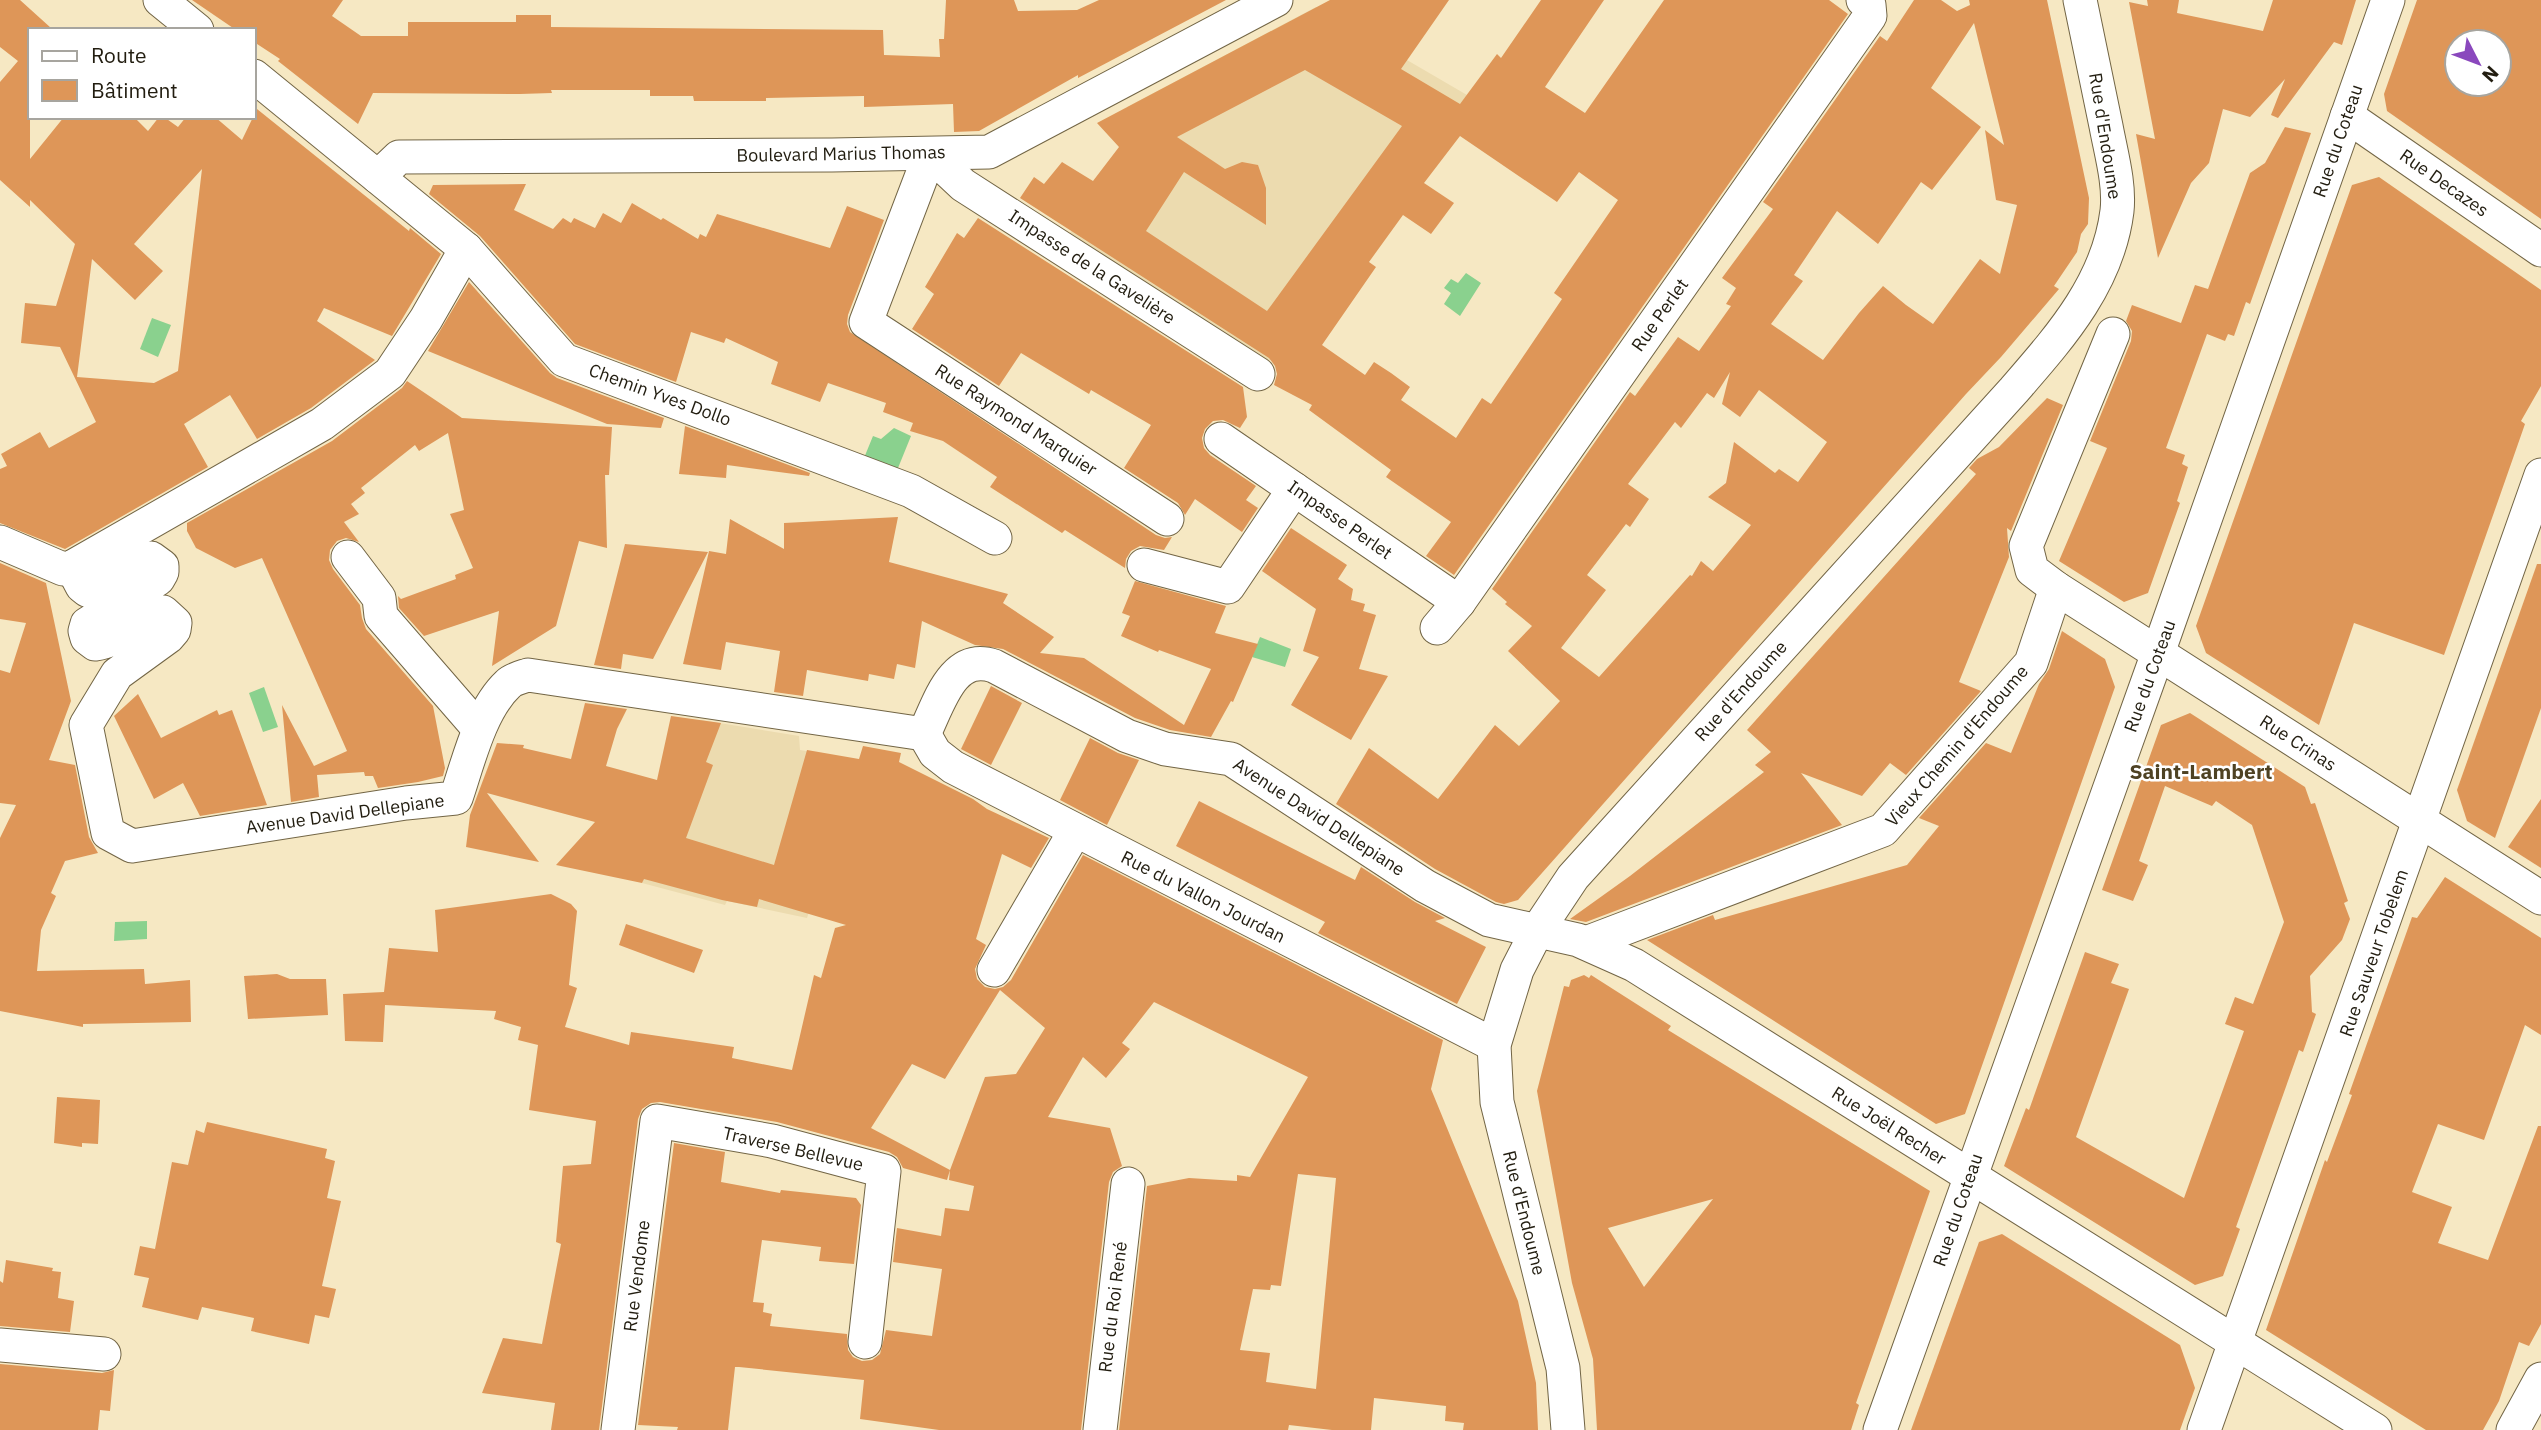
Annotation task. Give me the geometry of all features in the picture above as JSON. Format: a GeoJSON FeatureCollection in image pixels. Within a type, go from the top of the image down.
{"type":"FeatureCollection","features":[{"type":"Feature","properties":{"kind":"street"},"geometry":{"type":"LineString","coordinates":[[160,0],[195,28]]}},
{"type":"Feature","properties":{"kind":"street","name":"Boulevard Marius Thomas"},"geometry":{"type":"LineString","coordinates":[[378,177],[399,157],[989,152],[1276,0]]}},
{"type":"Feature","properties":{"kind":"street","name":"Rue Perlet"},"geometry":{"type":"LineString","coordinates":[[1437,628],[1459,602],[1870,16],[1869,5],[1863,0]]}},
{"type":"Feature","properties":{"kind":"street","name":"Rue d'Endoume"},"geometry":{"type":"LineString","coordinates":[[1568,1430],[1563,1368],[1497,1102],[1494,1045],[1517,970],[1537,931],[1573,877],[2066,331],[2089,293],[2107,250],[2117,211],[2115,174],[2080,0]]}},
{"type":"Feature","properties":{"kind":"street","name":"Rue du Coteau"},"geometry":{"type":"LineString","coordinates":[[1880,1430],[2388,0]]}},
{"type":"Feature","properties":{"kind":"street","name":"Chemin Yves Dollo"},"geometry":{"type":"LineString","coordinates":[[256,78],[466,249],[564,360],[911,491],[995,538]]}},
{"type":"Feature","properties":{"kind":"street","name":"Rue Decazes"},"geometry":{"type":"LineString","coordinates":[[2347,116],[2541,250]]}},
{"type":"Feature","properties":{"kind":"street","name":"Rue Raymond Marquier"},"geometry":{"type":"LineString","coordinates":[[930,153],[866,322],[1167,519]]}},
{"type":"Feature","properties":{"kind":"street","name":"Impasse de la Gavelière"},"geometry":{"type":"LineString","coordinates":[[930,153],[963,185],[1258,374]]}},
{"type":"Feature","properties":{"kind":"street"},"geometry":{"type":"LineString","coordinates":[[0,542],[62,569],[72,567],[322,424],[390,373],[426,319],[466,249]]}},
{"type":"Feature","properties":{"kind":"street"},"geometry":{"type":"LineString","coordinates":[[2056,588],[2032,570],[2026,546],[2113,334]]}},
{"type":"Feature","properties":{"kind":"street","name":"Impasse Perlet"},"geometry":{"type":"LineString","coordinates":[[1221,439],[1459,602]]}},
{"type":"Feature","properties":{"kind":"street","name":"Rue Sauveur Tobelem"},"geometry":{"type":"LineString","coordinates":[[2204,1430],[2541,475]]}},
{"type":"Feature","properties":{"kind":"street"},"geometry":{"type":"LineString","coordinates":[[1144,565],[1228,587],[1294,489]]}},
{"type":"Feature","properties":{"kind":"street"},"geometry":{"type":"LineString","coordinates":[[348,557],[379,598],[381,616],[479,729]]}},
{"type":"Feature","properties":{"kind":"street","name":"Avenue David Dellepiane"},"geometry":{"type":"LineString","coordinates":[[72,567],[87,590],[96,589],[151,558],[162,566],[158,579],[87,624],[87,638],[95,644],[106,643],[163,612],[175,622],[174,631],[168,637],[117,674],[86,725],[108,832],[132,846],[406,803],[456,798],[479,729],[510,682],[528,675],[924,734],[953,676],[969,665],[982,662],[1127,736],[1165,749],[1231,759],[1424,886],[1489,920],[1537,931]]}},
{"type":"Feature","properties":{"kind":"street","name":"Rue Crinas"},"geometry":{"type":"LineString","coordinates":[[2056,588],[2541,898]]}},
{"type":"Feature","properties":{"kind":"street","name":"Vieux Chemin d'Endoume"},"geometry":{"type":"LineString","coordinates":[[1586,943],[1883,830],[2031,663],[2056,588]]}},
{"type":"Feature","properties":{"kind":"street","name":"Rue du Vallon Jourdan"},"geometry":{"type":"LineString","coordinates":[[924,734],[935,753],[953,767],[1494,1045]]}},
{"type":"Feature","properties":{"kind":"street"},"geometry":{"type":"LineString","coordinates":[[994,970],[1074,831]]}},
{"type":"Feature","properties":{"kind":"street","name":"Rue Joël Recher"},"geometry":{"type":"LineString","coordinates":[[1537,931],[1586,943],[1634,965],[2375,1430]]}},
{"type":"Feature","properties":{"kind":"street","name":"Traverse Bellevue"},"geometry":{"type":"LineString","coordinates":[[657,1121],[772,1141],[884,1171],[865,1342]]}},
{"type":"Feature","properties":{"kind":"street","name":"Rue Vendome"},"geometry":{"type":"LineString","coordinates":[[618,1430],[657,1121]]}},
{"type":"Feature","properties":{"kind":"street","name":"Rue du Roi René"},"geometry":{"type":"LineString","coordinates":[[1100,1430],[1128,1184]]}},
{"type":"Feature","properties":{"kind":"street"},"geometry":{"type":"LineString","coordinates":[[0,1345],[103,1354]]}},
{"type":"Feature","properties":{"kind":"street"},"geometry":{"type":"LineString","coordinates":[[2513,1430],[2541,1379]]}},
{"type":"Feature","properties":{"kind":"shaded area"},"geometry":{"type":"Polygon","coordinates":[[[1316,7],[1467,95],[1265,367],[1066,239],[1141,123],[1127,107],[1316,7]]]}},
{"type":"Feature","properties":{"kind":"shaded area"},"geometry":{"type":"Polygon","coordinates":[[[1466,273],[1481,283],[1460,316],[1444,304],[1451,293],[1444,288],[1451,279],[1458,283],[1466,273]]]}},
{"type":"Feature","properties":{"kind":"shaded area"},"geometry":{"type":"Polygon","coordinates":[[[152,318],[171,325],[158,357],[140,349],[152,318]]]}},
{"type":"Feature","properties":{"kind":"shaded area"},"geometry":{"type":"Polygon","coordinates":[[[894,428],[911,436],[898,468],[864,458],[873,436],[881,439],[894,428]]]}},
{"type":"Feature","properties":{"kind":"shaded area"},"geometry":{"type":"Polygon","coordinates":[[[1260,637],[1291,649],[1285,667],[1252,657],[1260,637]]]}},
{"type":"Feature","properties":{"kind":"shaded area"},"geometry":{"type":"Polygon","coordinates":[[[264,687],[278,727],[263,732],[249,693],[264,687]]]}},
{"type":"Feature","properties":{"kind":"shaded area"},"geometry":{"type":"Polygon","coordinates":[[[701,720],[799,736],[800,750],[859,760],[807,918],[727,901],[725,905],[642,883],[655,838],[701,720]]]}},
{"type":"Feature","properties":{"kind":"shaded area"},"geometry":{"type":"Polygon","coordinates":[[[147,921],[147,939],[114,941],[115,922],[147,921]]]}},
{"type":"Feature","properties":{"kind":"building"},"geometry":{"type":"Polygon","coordinates":[[[0,0],[20,0],[51,28],[28,28],[30,159],[62,119],[136,119],[148,131],[157,119],[167,119],[178,127],[184,119],[217,119],[242,140],[252,119],[256,119],[257,109],[441,254],[392,336],[324,308],[317,321],[375,360],[311,408],[257,439],[230,395],[184,424],[208,467],[65,549],[0,523],[0,469],[7,466],[1,454],[40,432],[49,448],[96,422],[60,347],[21,343],[25,303],[56,306],[75,244],[30,200],[30,207],[0,180],[0,82],[18,61],[0,47],[0,0]],[[202,169],[134,244],[163,271],[135,300],[92,259],[77,377],[154,383],[178,371],[202,169]]]}},
{"type":"Feature","properties":{"kind":"building"},"geometry":{"type":"Polygon","coordinates":[[[192,0],[343,0],[332,16],[361,36],[408,36],[408,22],[516,22],[516,15],[551,15],[551,27],[883,30],[884,55],[940,57],[939,39],[944,39],[946,0],[1014,0],[1018,11],[1077,10],[1099,0],[1226,0],[1078,78],[1078,75],[979,131],[954,132],[953,104],[864,107],[864,96],[766,98],[766,101],[694,101],[693,96],[650,96],[650,90],[551,90],[552,93],[520,94],[373,93],[358,124],[278,61],[280,59],[256,43],[256,28],[233,28],[192,0]]]}},
{"type":"Feature","properties":{"kind":"building"},"geometry":{"type":"Polygon","coordinates":[[[1330,0],[1449,0],[1401,69],[1460,104],[1497,54],[1501,58],[1541,0],[1604,0],[1545,87],[1585,113],[1664,0],[1829,0],[1848,14],[1454,575],[1426,556],[1451,522],[1386,477],[1391,470],[1309,410],[1312,405],[1274,385],[1277,374],[1269,358],[1020,198],[1034,177],[1044,184],[1062,162],[1093,181],[1119,147],[1097,123],[1330,0]],[[1305,70],[1177,137],[1225,169],[1242,162],[1258,165],[1266,188],[1266,225],[1184,172],[1146,231],[1267,311],[1402,126],[1305,70]],[[1460,136],[1424,183],[1454,203],[1431,234],[1403,215],[1369,262],[1376,267],[1322,345],[1365,375],[1374,362],[1391,373],[1410,387],[1401,400],[1456,438],[1482,398],[1491,404],[1562,299],[1554,293],[1618,200],[1579,172],[1557,202],[1460,136]]]}},
{"type":"Feature","properties":{"kind":"building"},"geometry":{"type":"Polygon","coordinates":[[[1914,0],[1941,0],[1957,11],[1970,5],[1969,0],[2047,0],[2089,198],[2088,224],[2081,234],[2077,252],[2054,286],[2059,289],[2001,357],[1518,900],[1504,904],[1496,902],[1435,869],[1336,804],[1369,748],[1438,799],[1495,725],[1519,746],[1560,701],[1508,651],[1532,626],[1505,604],[1507,602],[1492,589],[1630,392],[1635,396],[1678,337],[1699,351],[1731,306],[1726,304],[1736,288],[1722,278],[1773,209],[1763,202],[1880,36],[1887,41],[1914,0]],[[1974,23],[1931,88],[1981,127],[1932,190],[1921,182],[1878,244],[1837,211],[1794,275],[1803,281],[1771,324],[1823,360],[1883,286],[1933,324],[1980,259],[2000,274],[2017,205],[1996,200],[1985,130],[2004,145],[1974,23]],[[1730,372],[1714,398],[1707,393],[1681,428],[1675,422],[1628,484],[1649,499],[1630,527],[1626,524],[1587,575],[1606,590],[1561,648],[1599,677],[1690,575],[1692,576],[1701,561],[1713,571],[1751,525],[1708,497],[1726,483],[1734,442],[1775,473],[1779,469],[1798,482],[1827,442],[1759,390],[1740,417],[1722,404],[1730,372]]]}},
{"type":"Feature","properties":{"kind":"building"},"geometry":{"type":"Polygon","coordinates":[[[2147,0],[2179,0],[2177,13],[2263,31],[2273,0],[2356,0],[2342,45],[2334,42],[2278,118],[2271,115],[2285,79],[2250,117],[2223,109],[2209,163],[2191,183],[2158,258],[2136,134],[2155,139],[2129,2],[2148,6],[2147,0]]]}},
{"type":"Feature","properties":{"kind":"building"},"geometry":{"type":"Polygon","coordinates":[[[2417,0],[2541,0],[2541,219],[2387,111],[2384,94],[2417,0]]]}},
{"type":"Feature","properties":{"kind":"building"},"geometry":{"type":"Polygon","coordinates":[[[2285,127],[2311,133],[2250,304],[2246,302],[2234,336],[2228,334],[2225,341],[2207,334],[2166,448],[2185,455],[2182,464],[2188,467],[2177,501],[2180,503],[2148,593],[2124,602],[2059,561],[2107,448],[2090,441],[2131,341],[2132,331],[2126,321],[2132,305],[2181,323],[2195,285],[2208,289],[2250,173],[2265,163],[2285,127]]]}},
{"type":"Feature","properties":{"kind":"building"},"geometry":{"type":"Polygon","coordinates":[[[2379,177],[2541,290],[2541,386],[2521,421],[2525,424],[2444,655],[2354,623],[2319,725],[2206,653],[2196,626],[2352,185],[2379,177]]]}},
{"type":"Feature","properties":{"kind":"building"},"geometry":{"type":"Polygon","coordinates":[[[526,184],[514,210],[553,229],[563,218],[571,223],[574,218],[595,228],[603,213],[621,223],[632,203],[698,239],[700,234],[706,237],[717,214],[830,248],[847,206],[884,220],[848,315],[850,332],[1156,535],[1172,537],[1164,550],[1140,546],[1131,551],[1125,568],[1065,530],[1062,533],[990,487],[997,477],[943,441],[910,431],[913,423],[883,412],[886,403],[828,383],[820,402],[771,384],[778,362],[726,338],[724,343],[691,332],[676,382],[575,344],[480,236],[429,194],[433,185],[526,184]]]}},
{"type":"Feature","properties":{"kind":"building"},"geometry":{"type":"Polygon","coordinates":[[[978,218],[1243,387],[1247,417],[1240,428],[1223,420],[1213,421],[1205,429],[1202,438],[1204,448],[1210,455],[1256,486],[1246,500],[1258,508],[1242,532],[1195,499],[1185,515],[1178,503],[1124,468],[1151,425],[1091,390],[1089,394],[1021,353],[999,386],[912,329],[934,294],[925,287],[957,233],[964,238],[978,218]]]}},
{"type":"Feature","properties":{"kind":"building"},"geometry":{"type":"Polygon","coordinates":[[[469,282],[550,373],[664,418],[661,428],[607,424],[428,351],[469,282]]]}},
{"type":"Feature","properties":{"kind":"building"},"geometry":{"type":"Polygon","coordinates":[[[407,381],[462,418],[612,427],[609,475],[605,475],[607,548],[579,541],[556,626],[492,666],[499,611],[424,636],[399,608],[398,596],[401,599],[456,579],[455,575],[473,568],[450,514],[464,510],[448,433],[419,451],[415,445],[361,488],[365,493],[351,504],[359,514],[344,522],[359,542],[346,538],[337,541],[330,550],[329,560],[360,605],[366,629],[433,706],[445,768],[443,776],[378,788],[373,776],[365,776],[364,772],[317,775],[319,797],[291,802],[282,705],[314,766],[347,751],[262,558],[235,568],[196,548],[187,531],[187,523],[332,441],[402,388],[407,381]]]}},
{"type":"Feature","properties":{"kind":"building"},"geometry":{"type":"Polygon","coordinates":[[[2047,398],[2063,405],[2011,531],[2007,528],[2009,557],[1959,682],[1981,691],[1906,775],[1890,763],[1862,796],[1801,773],[1842,825],[1586,922],[1570,919],[1764,772],[1755,765],[1771,752],[1747,730],[1976,474],[1969,468],[1977,459],[1999,447],[2047,398]]]}},
{"type":"Feature","properties":{"kind":"building"},"geometry":{"type":"Polygon","coordinates":[[[685,426],[810,473],[809,476],[727,465],[726,478],[679,474],[685,426]]]}},
{"type":"Feature","properties":{"kind":"building"},"geometry":{"type":"Polygon","coordinates":[[[898,517],[889,562],[1008,594],[1003,603],[1054,637],[1040,653],[1084,658],[1184,725],[1211,669],[1159,650],[1158,652],[1121,636],[1130,616],[1122,613],[1135,581],[1226,606],[1215,633],[1258,644],[1233,702],[1231,701],[1211,737],[1170,730],[1135,718],[1003,649],[975,645],[922,621],[915,668],[897,664],[894,679],[869,674],[868,681],[807,670],[803,696],[774,692],[780,651],[726,642],[721,670],[683,664],[709,551],[726,554],[730,519],[784,549],[784,523],[898,517]]]}},
{"type":"Feature","properties":{"kind":"building"},"geometry":{"type":"Polygon","coordinates":[[[1291,528],[1347,565],[1338,579],[1353,589],[1351,600],[1365,604],[1363,611],[1376,615],[1359,669],[1388,676],[1351,740],[1291,705],[1319,657],[1303,651],[1316,609],[1262,571],[1291,528]]]}},
{"type":"Feature","properties":{"kind":"building"},"geometry":{"type":"Polygon","coordinates":[[[625,544],[708,552],[653,659],[623,654],[621,669],[594,665],[625,544]]]}},
{"type":"Feature","properties":{"kind":"building"},"geometry":{"type":"Polygon","coordinates":[[[0,563],[46,583],[71,701],[49,760],[75,765],[89,837],[98,853],[65,861],[51,893],[56,896],[41,930],[37,971],[144,969],[145,984],[190,980],[191,1022],[83,1024],[83,1027],[0,1011],[0,838],[16,805],[0,803],[0,670],[10,673],[26,623],[0,619],[0,563]]]}},
{"type":"Feature","properties":{"kind":"building"},"geometry":{"type":"Polygon","coordinates":[[[2537,564],[2541,564],[2541,708],[2495,838],[2467,821],[2457,790],[2537,564]]]}},
{"type":"Feature","properties":{"kind":"building"},"geometry":{"type":"Polygon","coordinates":[[[2062,631],[2105,659],[2115,687],[1965,1114],[1936,1124],[1647,940],[1713,915],[1715,920],[1907,865],[1939,826],[1919,818],[1986,743],[2011,753],[2039,684],[2049,669],[2062,631]]]}},
{"type":"Feature","properties":{"kind":"building"},"geometry":{"type":"Polygon","coordinates":[[[991,686],[1022,703],[991,765],[961,749],[991,686]]]}},
{"type":"Feature","properties":{"kind":"building"},"geometry":{"type":"Polygon","coordinates":[[[138,694],[161,738],[217,710],[219,715],[232,710],[267,805],[200,816],[183,783],[154,799],[114,716],[138,694]]]}},
{"type":"Feature","properties":{"kind":"building"},"geometry":{"type":"Polygon","coordinates":[[[585,703],[627,709],[617,729],[606,766],[657,780],[671,716],[721,723],[706,762],[713,765],[686,838],[774,865],[807,750],[859,759],[863,746],[901,753],[899,762],[973,799],[987,809],[1049,838],[1031,868],[1002,854],[976,939],[986,945],[975,969],[977,979],[985,987],[1003,987],[1011,980],[1083,855],[1443,1040],[1431,1089],[1518,1301],[1536,1383],[1538,1430],[1463,1430],[1464,1423],[1445,1421],[1446,1406],[1374,1398],[1371,1430],[1332,1430],[1289,1425],[1288,1430],[1119,1430],[1147,1186],[1189,1178],[1237,1181],[1237,1175],[1250,1177],[1308,1077],[1154,1002],[1122,1043],[1130,1049],[1106,1078],[1083,1057],[1048,1117],[1110,1128],[1122,1166],[1113,1172],[1109,1182],[1081,1430],[939,1430],[860,1419],[864,1380],[739,1367],[735,1367],[728,1430],[677,1430],[678,1427],[638,1425],[674,1143],[725,1152],[721,1182],[780,1193],[781,1190],[856,1198],[861,1205],[854,1264],[819,1261],[821,1247],[762,1240],[753,1302],[764,1303],[763,1312],[772,1314],[770,1326],[847,1334],[848,1350],[853,1357],[862,1361],[872,1360],[880,1354],[886,1330],[932,1336],[942,1269],[893,1262],[897,1228],[941,1236],[945,1208],[969,1211],[974,1186],[949,1180],[950,1170],[947,1180],[903,1168],[897,1157],[889,1152],[777,1122],[660,1102],[651,1103],[642,1109],[638,1119],[599,1430],[551,1430],[555,1403],[482,1393],[503,1338],[542,1344],[561,1244],[556,1242],[563,1166],[591,1164],[596,1121],[529,1110],[538,1045],[518,1040],[521,1027],[494,1019],[496,1011],[385,1005],[383,1042],[345,1041],[343,994],[384,992],[389,948],[438,952],[435,910],[551,894],[571,904],[577,911],[569,985],[577,988],[565,1027],[629,1045],[631,1032],[734,1047],[732,1058],[792,1070],[814,975],[821,978],[835,928],[846,925],[759,899],[757,907],[644,879],[642,883],[556,865],[595,822],[487,793],[539,862],[466,847],[470,815],[497,743],[524,745],[523,748],[571,759],[585,703]],[[1000,990],[945,1079],[912,1064],[871,1128],[950,1170],[985,1077],[1016,1074],[1045,1028],[1000,990]],[[1298,1174],[1281,1286],[1271,1285],[1270,1290],[1253,1289],[1240,1350],[1270,1353],[1266,1382],[1316,1389],[1336,1178],[1298,1174]]]}},
{"type":"Feature","properties":{"kind":"building"},"geometry":{"type":"Polygon","coordinates":[[[2190,713],[2305,787],[2311,804],[2315,803],[2348,901],[2344,903],[2350,919],[2342,940],[2310,976],[2312,1012],[2316,1014],[2303,1052],[2299,1050],[2236,1227],[2240,1229],[2223,1276],[2195,1285],[2004,1166],[2026,1108],[2029,1110],[2085,952],[2119,964],[2111,983],[2129,989],[2076,1137],[2184,1198],[2244,1031],[2225,1024],[2235,997],[2253,1004],[2284,922],[2252,825],[2216,801],[2212,806],[2165,786],[2139,861],[2148,865],[2133,901],[2102,890],[2161,725],[2190,713]]]}},
{"type":"Feature","properties":{"kind":"building"},"geometry":{"type":"Polygon","coordinates":[[[1090,738],[1118,753],[1139,760],[1107,825],[1060,800],[1090,738]]]}},
{"type":"Feature","properties":{"kind":"building"},"geometry":{"type":"Polygon","coordinates":[[[2541,799],[2541,868],[2508,847],[2541,799]]]}},
{"type":"Feature","properties":{"kind":"building"},"geometry":{"type":"Polygon","coordinates":[[[1199,801],[1355,880],[1361,867],[1445,918],[1435,921],[1486,947],[1457,1004],[1318,933],[1325,922],[1176,846],[1199,801]]]}},
{"type":"Feature","properties":{"kind":"building"},"geometry":{"type":"Polygon","coordinates":[[[2445,877],[2541,938],[2541,1035],[2525,1025],[2484,1140],[2438,1124],[2412,1192],[2452,1207],[2438,1243],[2488,1260],[2538,1126],[2541,1126],[2541,1324],[2529,1346],[2519,1342],[2499,1401],[2483,1430],[2426,1430],[2266,1330],[2325,1160],[2327,1162],[2352,1095],[2349,1094],[2412,917],[2417,918],[2445,877]]]}},
{"type":"Feature","properties":{"kind":"building"},"geometry":{"type":"Polygon","coordinates":[[[626,924],[703,950],[694,973],[619,945],[626,924]]]}},
{"type":"Feature","properties":{"kind":"building"},"geometry":{"type":"Polygon","coordinates":[[[277,974],[290,979],[326,979],[328,1015],[248,1019],[244,976],[277,974]]]}},
{"type":"Feature","properties":{"kind":"building"},"geometry":{"type":"Polygon","coordinates":[[[1584,975],[1589,978],[1591,975],[1671,1026],[1668,1030],[1930,1191],[1856,1403],[1859,1405],[1851,1430],[1597,1430],[1593,1359],[1572,1283],[1537,1091],[1564,986],[1569,987],[1571,980],[1584,975]],[[1713,1199],[1608,1228],[1644,1287],[1713,1199]]]}},
{"type":"Feature","properties":{"kind":"building"},"geometry":{"type":"Polygon","coordinates":[[[57,1097],[100,1100],[98,1144],[82,1143],[82,1147],[54,1143],[57,1097]]]}},
{"type":"Feature","properties":{"kind":"building"},"geometry":{"type":"Polygon","coordinates":[[[207,1122],[327,1149],[325,1158],[335,1161],[327,1198],[341,1201],[322,1286],[336,1289],[329,1318],[315,1315],[309,1344],[251,1331],[254,1318],[202,1307],[198,1320],[142,1307],[149,1278],[134,1275],[140,1246],[155,1249],[172,1162],[188,1165],[196,1130],[204,1133],[207,1122]]]}},
{"type":"Feature","properties":{"kind":"building"},"geometry":{"type":"Polygon","coordinates":[[[2002,1234],[2180,1345],[2195,1388],[2180,1430],[1911,1430],[1979,1242],[2002,1234]]]}},
{"type":"Feature","properties":{"kind":"building"},"geometry":{"type":"Polygon","coordinates":[[[6,1260],[53,1268],[52,1271],[61,1272],[58,1298],[74,1301],[70,1332],[0,1326],[0,1281],[3,1283],[6,1260]]]}},
{"type":"Feature","properties":{"kind":"building"},"geometry":{"type":"Polygon","coordinates":[[[0,1364],[102,1373],[114,1370],[110,1411],[100,1410],[98,1430],[0,1430],[0,1364]]]}},
{"type":"Feature","properties":{"kind":"district","name":"Saint-Lambert"},"geometry":{"type":"Point","coordinates":[2201,772]}}]}
